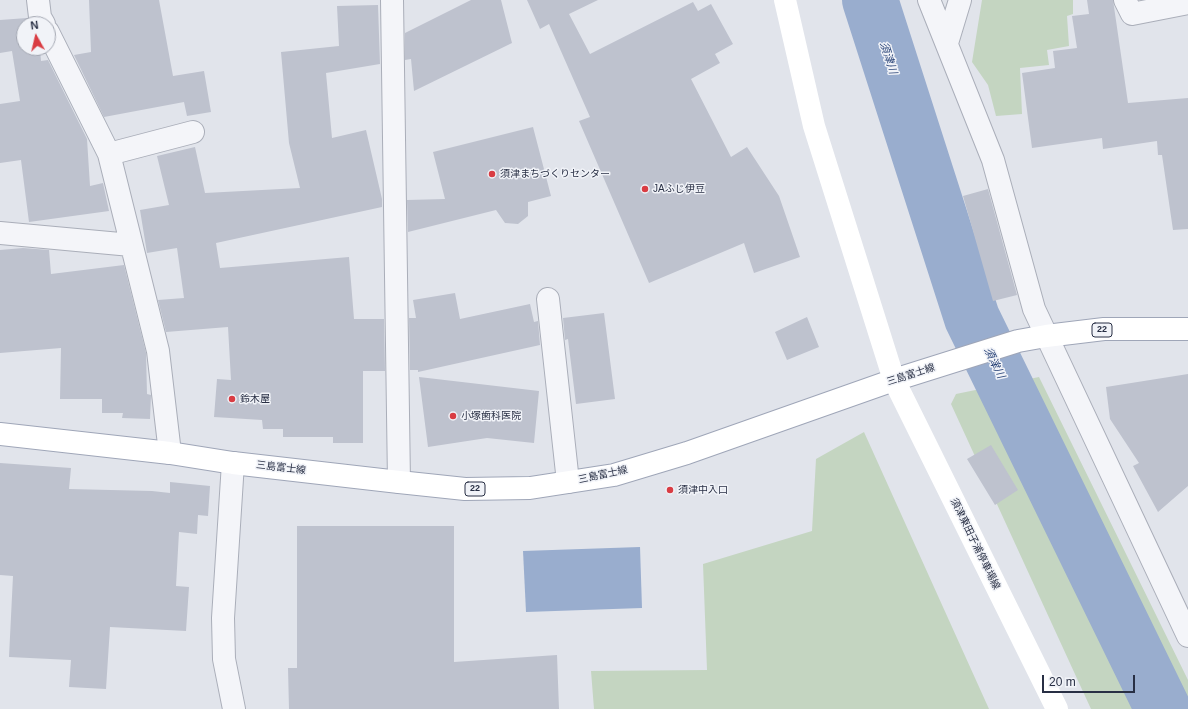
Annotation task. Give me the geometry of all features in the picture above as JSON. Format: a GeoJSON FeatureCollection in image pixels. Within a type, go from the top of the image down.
{"type":"FeatureCollection","features":[{"type":"Feature","properties":{"kind":"main road","name":"須津東田子浦停車場線"},"geometry":{"type":"LineString","coordinates":[[785,0],[814,126],[894,380],[1056,709]]}},
{"type":"Feature","properties":{"kind":"main road","name":"三島富士線"},"geometry":{"type":"LineString","coordinates":[[0,434],[170,453],[233,463],[465,489],[530,488],[614,474],[686,453],[894,380],[1018,341],[1104,329],[1188,329]]}},
{"type":"Feature","properties":{"kind":"street"},"geometry":{"type":"LineString","coordinates":[[38,0],[40,16]]}},
{"type":"Feature","properties":{"kind":"street"},"geometry":{"type":"LineString","coordinates":[[392,0],[399,482]]}},
{"type":"Feature","properties":{"kind":"street"},"geometry":{"type":"LineString","coordinates":[[929,0],[993,160],[1034,309],[1188,636]]}},
{"type":"Feature","properties":{"kind":"street"},"geometry":{"type":"LineString","coordinates":[[947,43],[960,0]]}},
{"type":"Feature","properties":{"kind":"street"},"geometry":{"type":"LineString","coordinates":[[1125,0],[1132,14],[1188,3]]}},
{"type":"Feature","properties":{"kind":"street"},"geometry":{"type":"LineString","coordinates":[[56,48],[109,154],[158,351],[170,453]]}},
{"type":"Feature","properties":{"kind":"street"},"geometry":{"type":"LineString","coordinates":[[109,154],[193,132]]}},
{"type":"Feature","properties":{"kind":"street"},"geometry":{"type":"LineString","coordinates":[[0,233],[131,245]]}},
{"type":"Feature","properties":{"kind":"street"},"geometry":{"type":"LineString","coordinates":[[548,299],[568,482]]}},
{"type":"Feature","properties":{"kind":"street"},"geometry":{"type":"LineString","coordinates":[[233,463],[223,618],[224,659],[234,709]]}},
{"type":"Feature","properties":{"kind":"green space"},"geometry":{"type":"Polygon","coordinates":[[[982,0],[1073,0],[1073,14],[1067,16],[1069,46],[1047,50],[1049,65],[1020,68],[1022,114],[996,116],[988,85],[972,62],[982,0]]]}},
{"type":"Feature","properties":{"kind":"green space"},"geometry":{"type":"Polygon","coordinates":[[[1039,377],[1188,680],[1188,709],[1091,709],[951,404],[956,394],[1039,377]]]}},
{"type":"Feature","properties":{"kind":"green space"},"geometry":{"type":"Polygon","coordinates":[[[864,432],[989,709],[594,709],[591,671],[707,670],[703,564],[812,531],[816,459],[864,432]]]}},
{"type":"Feature","properties":{"kind":"water"},"geometry":{"type":"Polygon","coordinates":[[[640,547],[642,608],[526,612],[523,551],[640,547]]]}},
{"type":"Feature","properties":{"kind":"building"},"geometry":{"type":"Polygon","coordinates":[[[89,0],[159,0],[173,76],[204,71],[211,112],[187,116],[184,102],[104,117],[74,55],[91,52],[89,0]]]}},
{"type":"Feature","properties":{"kind":"building"},"geometry":{"type":"Polygon","coordinates":[[[471,0],[501,0],[512,43],[414,91],[411,59],[405,60],[405,33],[471,0]]]}},
{"type":"Feature","properties":{"kind":"building"},"geometry":{"type":"Polygon","coordinates":[[[527,0],[598,0],[569,14],[590,54],[693,2],[698,11],[711,4],[733,44],[715,54],[720,63],[691,79],[731,157],[747,147],[779,196],[800,257],[754,273],[744,243],[649,283],[579,121],[590,117],[549,24],[540,29],[527,0]]]}},
{"type":"Feature","properties":{"kind":"building"},"geometry":{"type":"Polygon","coordinates":[[[1087,0],[1113,0],[1128,103],[1188,98],[1188,229],[1173,230],[1162,155],[1158,155],[1157,141],[1103,149],[1102,138],[1032,148],[1022,73],[1055,68],[1053,51],[1077,48],[1072,16],[1089,14],[1087,0]]]}},
{"type":"Feature","properties":{"kind":"building"},"geometry":{"type":"Polygon","coordinates":[[[378,5],[380,64],[326,73],[332,138],[366,130],[382,199],[382,207],[216,243],[220,268],[349,257],[354,319],[384,319],[385,371],[363,371],[363,443],[333,443],[333,437],[283,437],[283,429],[263,429],[262,420],[214,417],[217,379],[231,380],[228,327],[166,332],[158,300],[184,298],[177,248],[147,253],[140,210],[169,205],[157,156],[195,147],[205,193],[300,188],[289,143],[281,52],[339,46],[337,6],[378,5]]]}},
{"type":"Feature","properties":{"kind":"building"},"geometry":{"type":"Polygon","coordinates":[[[16,19],[16,56],[41,56],[41,61],[48,60],[87,139],[90,186],[103,183],[109,211],[29,222],[21,160],[0,163],[0,104],[20,101],[12,51],[0,53],[0,20],[16,19]]]}},
{"type":"Feature","properties":{"kind":"building","name":"須津まちづくりセンター"},"geometry":{"type":"Polygon","coordinates":[[[533,127],[551,196],[528,202],[528,216],[518,224],[505,223],[496,210],[408,232],[407,200],[445,199],[433,152],[533,127]]]}},
{"type":"Feature","properties":{"kind":"building"},"geometry":{"type":"Polygon","coordinates":[[[988,189],[1017,295],[993,301],[963,196],[988,189]]]}},
{"type":"Feature","properties":{"kind":"building"},"geometry":{"type":"Polygon","coordinates":[[[23,248],[49,250],[51,274],[124,265],[146,353],[147,394],[151,395],[150,419],[122,418],[123,413],[102,413],[102,399],[60,399],[61,348],[0,353],[0,250],[23,248]]]}},
{"type":"Feature","properties":{"kind":"building"},"geometry":{"type":"Polygon","coordinates":[[[455,293],[460,319],[530,304],[534,322],[538,321],[540,345],[418,372],[418,370],[410,370],[409,318],[416,318],[413,300],[455,293]]]}},
{"type":"Feature","properties":{"kind":"building"},"geometry":{"type":"Polygon","coordinates":[[[604,313],[615,399],[576,404],[568,339],[565,340],[563,318],[604,313]]]}},
{"type":"Feature","properties":{"kind":"building"},"geometry":{"type":"Polygon","coordinates":[[[807,317],[819,347],[787,360],[775,332],[807,317]]]}},
{"type":"Feature","properties":{"kind":"building"},"geometry":{"type":"Polygon","coordinates":[[[1188,374],[1188,486],[1158,512],[1133,466],[1139,463],[1110,419],[1106,387],[1188,374]]]}},
{"type":"Feature","properties":{"kind":"building"},"geometry":{"type":"Polygon","coordinates":[[[419,377],[539,391],[534,443],[487,438],[428,447],[419,377]]]}},
{"type":"Feature","properties":{"kind":"building"},"geometry":{"type":"Polygon","coordinates":[[[991,445],[1018,490],[995,505],[967,459],[991,445]]]}},
{"type":"Feature","properties":{"kind":"building"},"geometry":{"type":"Polygon","coordinates":[[[0,463],[71,468],[69,489],[152,491],[170,493],[170,482],[210,486],[208,516],[198,515],[197,534],[179,532],[176,586],[189,587],[186,631],[110,627],[106,689],[69,687],[71,660],[9,657],[13,576],[0,575],[0,463]]]}},
{"type":"Feature","properties":{"kind":"building"},"geometry":{"type":"Polygon","coordinates":[[[297,526],[454,526],[454,662],[557,655],[559,709],[289,709],[288,668],[297,668],[297,526]]]}},
{"type":"Feature","properties":{"kind":"waterway","name":"須津川"},"geometry":{"type":"LineString","coordinates":[[870,0],[972,318],[1163,709]]}},
{"type":"Feature","properties":{"kind":"place","name":"須津まちづくりセンター"},"geometry":{"type":"Point","coordinates":[492,174]}},
{"type":"Feature","properties":{"kind":"place","name":"JAふじ伊豆"},"geometry":{"type":"Point","coordinates":[645,189]}},
{"type":"Feature","properties":{"kind":"place","name":"鈴木屋"},"geometry":{"type":"Point","coordinates":[232,399]}},
{"type":"Feature","properties":{"kind":"place","name":"小塚歯科医院"},"geometry":{"type":"Point","coordinates":[453,416]}},
{"type":"Feature","properties":{"kind":"place","name":"須津中入口"},"geometry":{"type":"Point","coordinates":[670,490]}}]}
